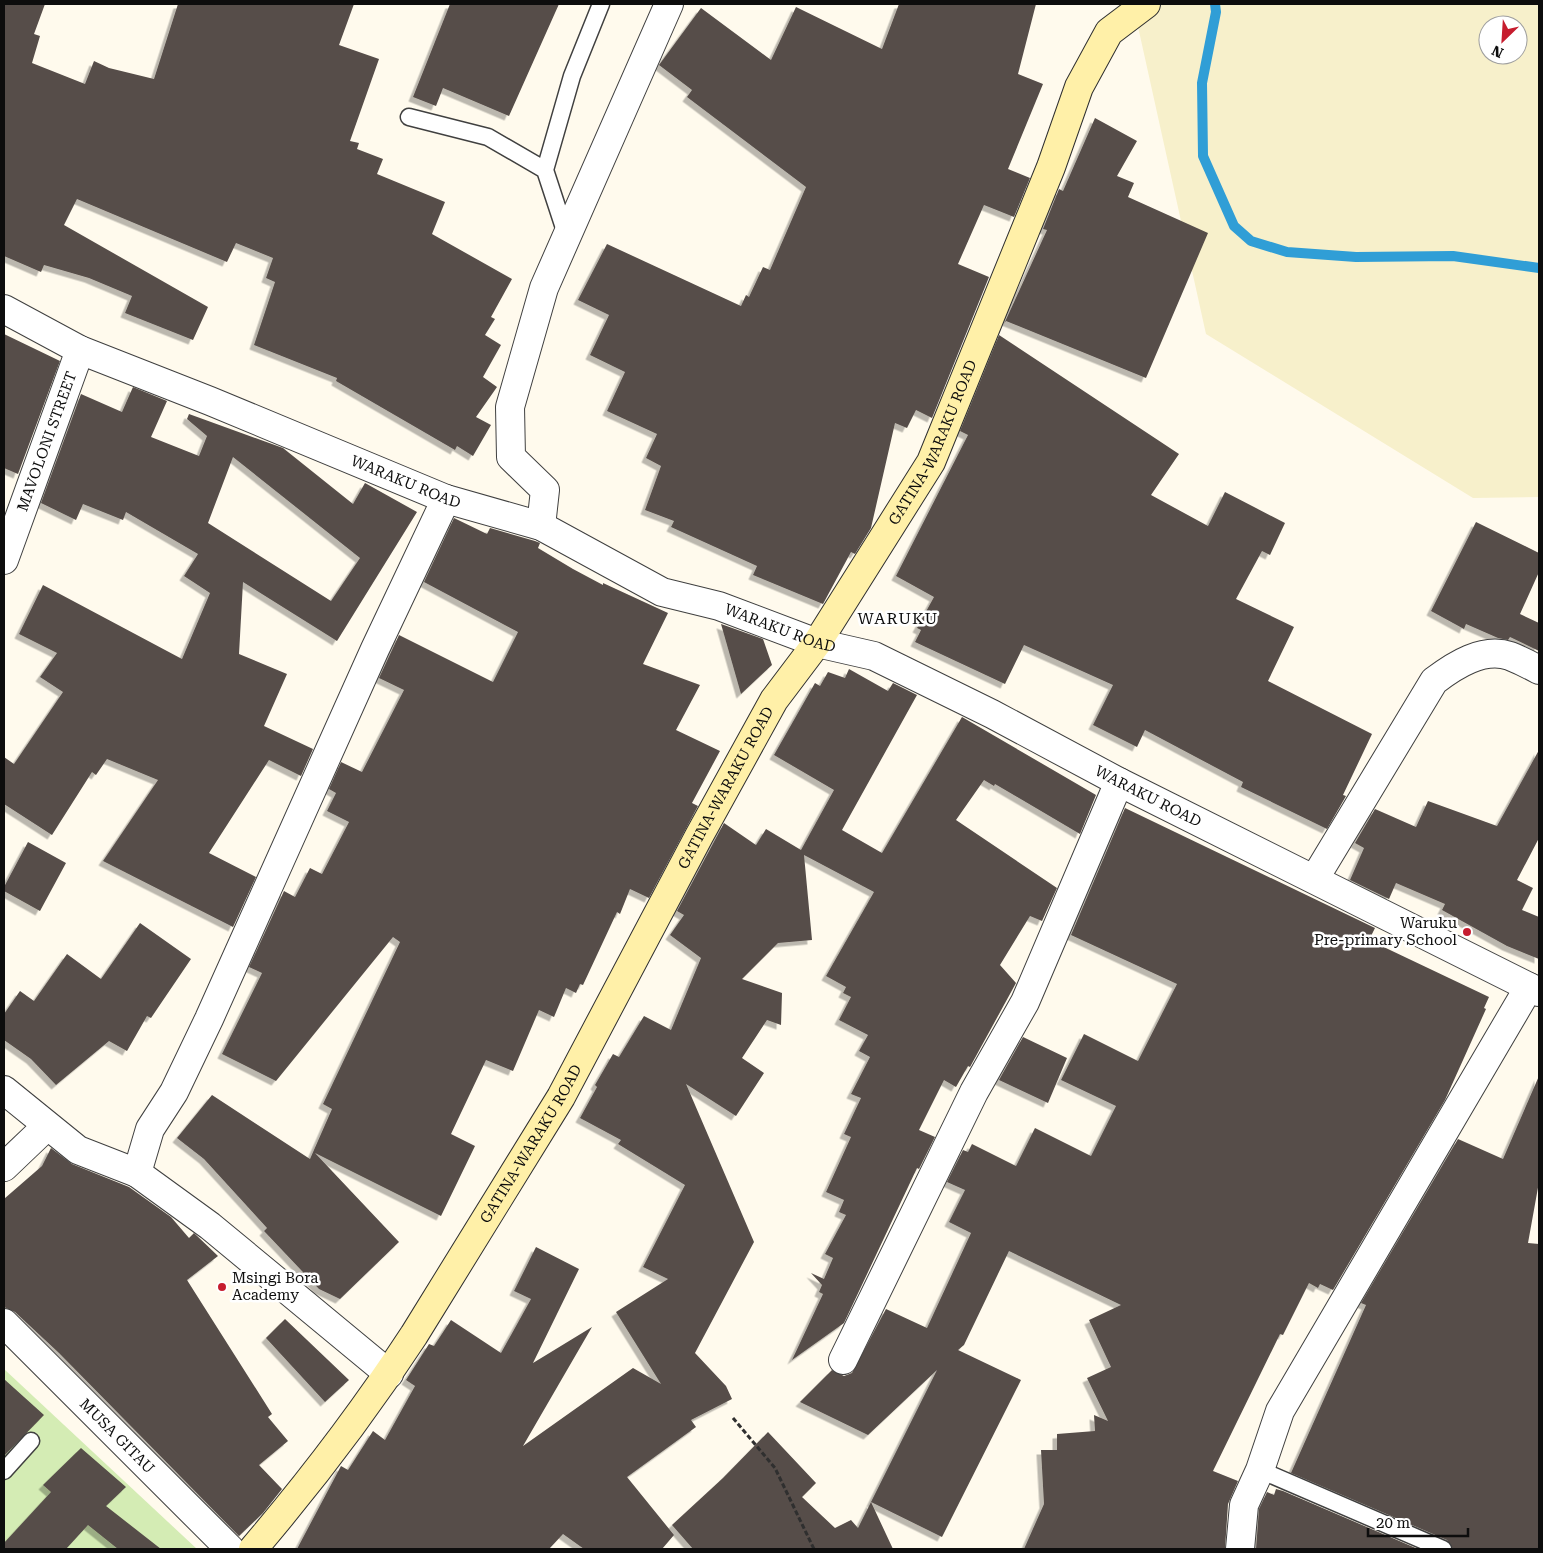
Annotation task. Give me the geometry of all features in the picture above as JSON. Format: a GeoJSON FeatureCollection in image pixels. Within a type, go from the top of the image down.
{"type":"FeatureCollection","features":[{"type":"Feature","properties":{"kind":"street"},"geometry":{"type":"LineString","coordinates":[[542,526],[545,490],[511,457],[510,407],[544,288],[566,234],[670,4]]}},
{"type":"Feature","properties":{"kind":"street","name":"GATINA-WARAKU ROAD"},"geometry":{"type":"LineString","coordinates":[[253,1549],[300,1494],[389,1374],[561,1097],[699,836],[774,700],[817,643],[931,462],[1051,167],[1079,87],[1109,32],[1146,4]]}},
{"type":"Feature","properties":{"kind":"street","name":"WARAKU ROAD"},"geometry":{"type":"LineString","coordinates":[[4,309],[80,350],[210,400],[446,499],[542,526],[662,592],[719,606],[817,643],[874,656],[992,714],[1119,782],[1315,878],[1534,989]]}},
{"type":"Feature","properties":{"kind":"street","name":"MAVOLONI STREET"},"geometry":{"type":"LineString","coordinates":[[4,560],[80,350]]}},
{"type":"Feature","properties":{"kind":"street"},"geometry":{"type":"LineString","coordinates":[[137,1173],[150,1129],[174,1092],[209,1019],[375,649],[446,499]]}},
{"type":"Feature","properties":{"kind":"street"},"geometry":{"type":"LineString","coordinates":[[1315,878],[1434,681],[1457,663],[1485,655],[1508,656],[1539,670]]}},
{"type":"Feature","properties":{"kind":"street"},"geometry":{"type":"LineString","coordinates":[[843,1360],[974,1092],[1025,1002],[1119,782]]}},
{"type":"Feature","properties":{"kind":"street"},"geometry":{"type":"LineString","coordinates":[[1240,1549],[1244,1505],[1260,1470],[1280,1411],[1534,989]]}},
{"type":"Feature","properties":{"kind":"street"},"geometry":{"type":"LineString","coordinates":[[4,1090],[78,1150],[137,1173],[210,1226],[389,1374]]}},
{"type":"Feature","properties":{"kind":"street"},"geometry":{"type":"LineString","coordinates":[[4,1166],[47,1126]]}},
{"type":"Feature","properties":{"kind":"street","name":"MUSA GITAU"},"geometry":{"type":"LineString","coordinates":[[4,1324],[230,1549]]}},
{"type":"Feature","properties":{"kind":"lane"},"geometry":{"type":"LineString","coordinates":[[566,234],[545,170],[572,76],[601,4]]}},
{"type":"Feature","properties":{"kind":"lane"},"geometry":{"type":"LineString","coordinates":[[409,117],[488,137],[545,170]]}},
{"type":"Feature","properties":{"kind":"lane"},"geometry":{"type":"LineString","coordinates":[[4,1471],[31,1441]]}},
{"type":"Feature","properties":{"kind":"lane"},"geometry":{"type":"LineString","coordinates":[[1260,1470],[1443,1549]]}},
{"type":"Feature","properties":{"kind":"path"},"geometry":{"type":"LineString","coordinates":[[733,1418],[775,1468],[814,1549]]}},
{"type":"Feature","properties":{"kind":"shaded area"},"geometry":{"type":"Polygon","coordinates":[[[1133,4],[1539,4],[1539,497],[1473,498],[1206,334],[1133,4]]]}},
{"type":"Feature","properties":{"kind":"green space"},"geometry":{"type":"Polygon","coordinates":[[[4,1369],[197,1549],[4,1549],[4,1369]]]}},
{"type":"Feature","properties":{"kind":"building"},"geometry":{"type":"Polygon","coordinates":[[[4,4],[45,4],[34,34],[40,36],[32,63],[85,84],[94,61],[109,68],[154,79],[178,4],[354,4],[339,45],[379,59],[350,141],[359,143],[357,149],[383,159],[377,174],[445,202],[432,234],[512,279],[491,317],[495,319],[485,335],[501,345],[483,377],[497,387],[476,417],[491,425],[473,456],[457,446],[455,450],[336,381],[337,378],[254,345],[275,282],[266,278],[273,258],[236,243],[227,262],[77,199],[64,225],[208,307],[193,340],[125,313],[132,296],[89,278],[44,265],[41,272],[4,256],[4,4]]]}},
{"type":"Feature","properties":{"kind":"building"},"geometry":{"type":"Polygon","coordinates":[[[450,4],[559,4],[509,116],[443,88],[436,106],[413,97],[450,4]]]}},
{"type":"Feature","properties":{"kind":"building"},"geometry":{"type":"Polygon","coordinates":[[[899,4],[1036,4],[1018,74],[1043,84],[1008,169],[1030,178],[1014,217],[984,205],[958,264],[989,277],[932,418],[916,410],[907,428],[895,423],[871,528],[855,554],[851,552],[823,604],[753,575],[757,566],[671,527],[674,521],[645,510],[661,466],[646,458],[657,434],[607,411],[625,372],[590,355],[609,315],[578,300],[607,244],[741,306],[746,295],[749,297],[763,267],[770,270],[806,187],[687,97],[692,90],[659,65],[701,8],[771,60],[796,7],[882,49],[899,4]]]}},
{"type":"Feature","properties":{"kind":"building"},"geometry":{"type":"Polygon","coordinates":[[[1095,118],[1137,141],[1117,176],[1134,183],[1128,197],[1208,233],[1146,378],[1006,321],[1004,324],[1047,230],[1043,229],[1059,189],[1063,191],[1095,118]]]}},
{"type":"Feature","properties":{"kind":"building"},"geometry":{"type":"Polygon","coordinates":[[[4,334],[60,361],[18,474],[4,468],[4,334]]]}},
{"type":"Feature","properties":{"kind":"building"},"geometry":{"type":"Polygon","coordinates":[[[999,335],[1179,454],[1151,495],[1208,526],[1225,492],[1285,523],[1270,555],[1262,551],[1236,599],[1294,627],[1268,681],[1372,734],[1343,795],[1346,796],[1327,829],[1241,787],[1243,782],[1145,730],[1137,747],[1093,725],[1113,685],[1024,645],[1005,684],[915,642],[921,630],[917,628],[934,597],[896,576],[968,435],[960,431],[999,335]]]}},
{"type":"Feature","properties":{"kind":"building"},"geometry":{"type":"Polygon","coordinates":[[[133,387],[167,401],[151,437],[199,456],[207,436],[187,419],[189,414],[283,448],[353,504],[365,483],[417,512],[337,641],[243,582],[239,654],[287,674],[264,726],[313,749],[301,776],[269,760],[209,853],[256,877],[233,927],[103,861],[158,780],[107,759],[96,775],[92,772],[52,835],[4,804],[4,757],[14,764],[63,692],[40,677],[57,653],[19,634],[43,585],[182,659],[210,593],[184,576],[198,554],[126,512],[123,520],[83,504],[76,520],[41,503],[81,394],[122,412],[133,387]],[[233,457],[208,523],[331,601],[360,558],[233,457]]]}},
{"type":"Feature","properties":{"kind":"building"},"geometry":{"type":"Polygon","coordinates":[[[454,518],[487,534],[490,528],[540,543],[538,548],[573,569],[603,585],[603,583],[668,613],[643,664],[700,685],[676,730],[720,751],[692,803],[698,806],[649,898],[630,889],[620,914],[617,912],[583,985],[580,984],[576,993],[566,988],[554,1017],[539,1010],[513,1071],[486,1060],[451,1134],[475,1146],[441,1216],[315,1153],[399,1242],[340,1299],[319,1289],[264,1231],[267,1228],[204,1159],[177,1138],[212,1095],[310,1159],[332,1109],[323,1104],[400,942],[393,937],[276,1081],[222,1054],[262,973],[249,967],[284,891],[295,897],[310,868],[322,874],[349,822],[327,811],[336,793],[329,789],[341,762],[362,772],[404,690],[379,678],[399,635],[493,682],[518,632],[424,582],[454,518]]]}},
{"type":"Feature","properties":{"kind":"building"},"geometry":{"type":"Polygon","coordinates":[[[1476,522],[1539,553],[1539,572],[1520,614],[1539,623],[1539,651],[1510,637],[1508,640],[1498,638],[1466,624],[1464,629],[1431,611],[1476,522]]]}},
{"type":"Feature","properties":{"kind":"building"},"geometry":{"type":"Polygon","coordinates":[[[721,624],[763,639],[772,665],[741,694],[721,624]]]}},
{"type":"Feature","properties":{"kind":"building"},"geometry":{"type":"Polygon","coordinates":[[[849,669],[888,691],[893,683],[917,695],[842,830],[882,853],[962,717],[1096,795],[1080,834],[995,784],[994,786],[984,780],[956,820],[1057,888],[1042,921],[1030,916],[1000,965],[1016,983],[970,1067],[968,1066],[956,1087],[944,1080],[919,1130],[935,1137],[919,1169],[917,1168],[844,1323],[792,1360],[823,1294],[819,1292],[822,1285],[811,1273],[824,1279],[833,1258],[825,1254],[846,1215],[839,1212],[844,1200],[826,1192],[851,1137],[844,1134],[861,1098],[851,1094],[870,1057],[859,1051],[868,1035],[839,1020],[851,997],[843,993],[846,987],[826,976],[874,892],[804,855],[812,940],[778,943],[742,979],[782,993],[781,1025],[767,1020],[742,1058],[764,1073],[736,1116],[686,1084],[754,1242],[695,1353],[726,1386],[732,1399],[691,1420],[696,1427],[627,1477],[674,1535],[662,1549],[584,1549],[563,1534],[549,1549],[297,1549],[341,1466],[348,1470],[373,1431],[385,1440],[415,1386],[406,1380],[429,1344],[434,1346],[451,1320],[501,1353],[531,1299],[514,1291],[536,1247],[579,1269],[533,1363],[592,1327],[523,1446],[633,1368],[661,1384],[616,1312],[668,1279],[643,1267],[685,1185],[618,1144],[621,1140],[580,1118],[597,1087],[595,1085],[613,1054],[619,1057],[644,1016],[671,1030],[701,958],[670,935],[684,915],[677,911],[724,823],[756,845],[766,829],[801,850],[834,790],[774,755],[815,683],[820,686],[828,672],[845,678],[849,669]]]}},
{"type":"Feature","properties":{"kind":"building"},"geometry":{"type":"Polygon","coordinates":[[[1539,750],[1539,838],[1517,880],[1533,888],[1522,910],[1539,917],[1539,959],[1507,946],[1442,910],[1445,904],[1396,883],[1389,899],[1350,880],[1364,848],[1355,843],[1375,809],[1416,827],[1428,801],[1497,826],[1539,750]]]}},
{"type":"Feature","properties":{"kind":"building"},"geometry":{"type":"Polygon","coordinates":[[[1125,808],[1375,928],[1369,940],[1489,997],[1484,1008],[1486,1009],[1445,1100],[1333,1290],[1320,1284],[1318,1288],[1309,1283],[1283,1335],[1280,1334],[1213,1471],[1238,1481],[1228,1504],[1225,1549],[1024,1549],[1044,1504],[1041,1450],[1057,1450],[1057,1434],[1095,1431],[1094,1415],[1108,1421],[1087,1378],[1111,1367],[1089,1320],[1121,1305],[1009,1251],[964,1345],[958,1350],[1021,1380],[942,1537],[871,1502],[937,1370],[868,1435],[800,1402],[832,1370],[844,1376],[852,1373],[886,1309],[927,1328],[971,1233],[949,1222],[965,1190],[947,1182],[963,1150],[968,1152],[972,1144],[1016,1166],[1035,1128],[1091,1156],[1116,1106],[1061,1080],[1084,1034],[1138,1061],[1177,984],[1071,935],[1125,808]]]}},
{"type":"Feature","properties":{"kind":"building"},"geometry":{"type":"Polygon","coordinates":[[[28,842],[66,863],[40,911],[4,891],[4,887],[28,842]]]}},
{"type":"Feature","properties":{"kind":"building"},"geometry":{"type":"Polygon","coordinates":[[[140,923],[191,959],[151,1018],[147,1016],[127,1051],[109,1041],[56,1085],[31,1059],[4,1040],[4,1014],[20,991],[34,1001],[67,954],[101,979],[140,923]]]}},
{"type":"Feature","properties":{"kind":"building"},"geometry":{"type":"Polygon","coordinates":[[[1023,1037],[1067,1058],[1048,1103],[999,1080],[1023,1037]]]}},
{"type":"Feature","properties":{"kind":"building"},"geometry":{"type":"Polygon","coordinates":[[[1539,1076],[1539,1182],[1528,1243],[1539,1244],[1539,1549],[1453,1549],[1447,1540],[1291,1473],[1366,1305],[1361,1303],[1458,1139],[1503,1159],[1539,1076]]]}},
{"type":"Feature","properties":{"kind":"building"},"geometry":{"type":"Polygon","coordinates":[[[51,1148],[72,1164],[129,1187],[171,1217],[189,1238],[194,1233],[218,1256],[187,1280],[272,1414],[268,1417],[288,1441],[259,1465],[282,1489],[263,1513],[239,1536],[59,1353],[15,1312],[4,1307],[4,1199],[42,1166],[51,1148]]]}},
{"type":"Feature","properties":{"kind":"building"},"geometry":{"type":"Polygon","coordinates":[[[285,1319],[349,1380],[325,1402],[266,1338],[285,1319]]]}},
{"type":"Feature","properties":{"kind":"building"},"geometry":{"type":"Polygon","coordinates":[[[4,1379],[44,1415],[4,1456],[4,1379]]]}},
{"type":"Feature","properties":{"kind":"building"},"geometry":{"type":"Polygon","coordinates":[[[768,1432],[816,1483],[802,1497],[835,1528],[851,1520],[858,1528],[871,1502],[893,1549],[693,1549],[672,1525],[723,1478],[768,1432]]]}},
{"type":"Feature","properties":{"kind":"building"},"geometry":{"type":"Polygon","coordinates":[[[81,1448],[126,1487],[106,1506],[161,1549],[118,1549],[88,1525],[66,1549],[4,1549],[4,1543],[51,1492],[43,1485],[81,1448]]]}},
{"type":"Feature","properties":{"kind":"building"},"geometry":{"type":"Polygon","coordinates":[[[1276,1489],[1418,1549],[1256,1549],[1259,1509],[1267,1492],[1274,1495],[1276,1489]]]}},
{"type":"Feature","properties":{"kind":"waterway"},"geometry":{"type":"LineString","coordinates":[[1215,4],[1216,12],[1202,83],[1203,156],[1234,226],[1251,241],[1287,252],[1356,257],[1453,256],[1539,268]]}},
{"type":"Feature","properties":{"kind":"place","name":"Waruku Pre-primary School"},"geometry":{"type":"Point","coordinates":[1467,932]}},
{"type":"Feature","properties":{"kind":"place","name":"Msingi Bora Academy"},"geometry":{"type":"Point","coordinates":[222,1287]}},
{"type":"Feature","properties":{"kind":"district","name":"WARUKU"},"geometry":{"type":"Point","coordinates":[898,618]}}]}
